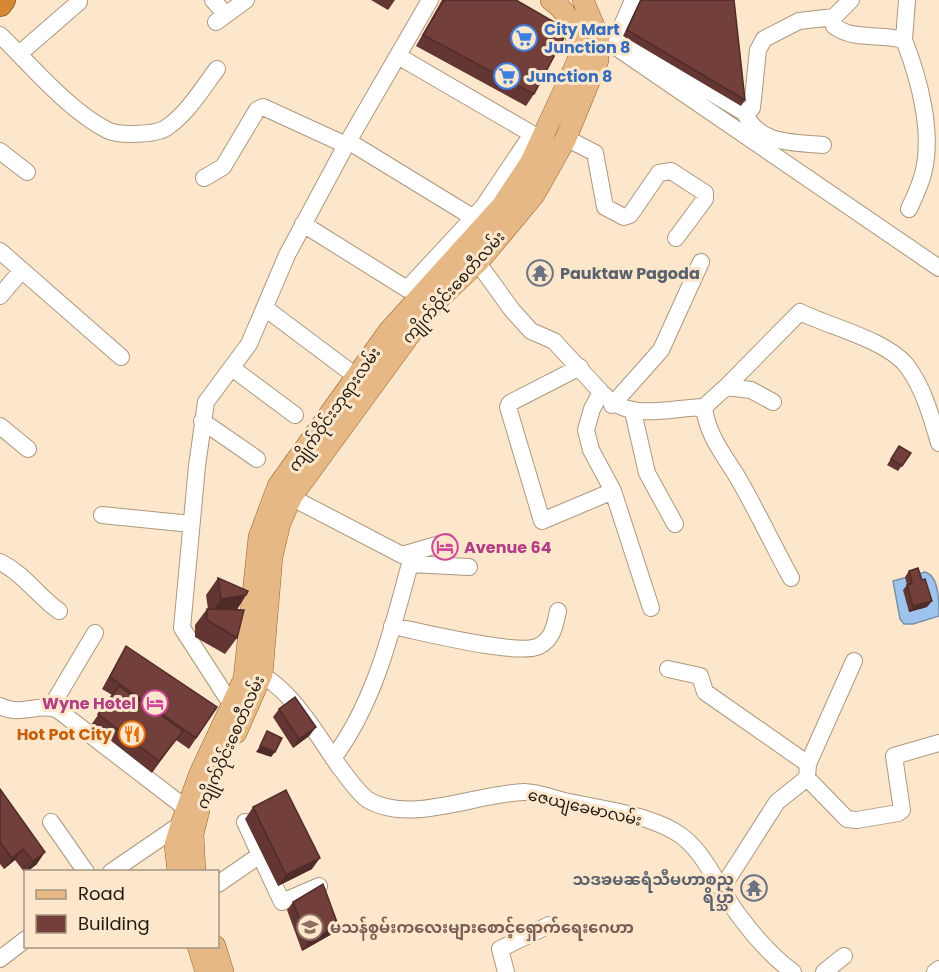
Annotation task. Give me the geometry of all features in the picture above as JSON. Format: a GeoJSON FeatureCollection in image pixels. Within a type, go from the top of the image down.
{"type":"FeatureCollection","features":[{"type":"Feature","properties":{"kind":"highway"},"geometry":{"type":"LineString","coordinates":[[0,4],[3,0]]}},
{"type":"Feature","properties":{"kind":"main road"},"geometry":{"type":"LineString","coordinates":[[0,13],[11,0]]}},
{"type":"Feature","properties":{"kind":"main road"},"geometry":{"type":"LineString","coordinates":[[551,0],[561,7],[573,24],[601,39]]}},
{"type":"Feature","properties":{"kind":"main road"},"geometry":{"type":"LineString","coordinates":[[583,0],[601,39]]}},
{"type":"Feature","properties":{"kind":"main road","name":"ကျိုက်ဝိုင်းစေတီလမ်း"},"geometry":{"type":"LineString","coordinates":[[473,255],[534,195],[566,138],[598,60],[601,39]]}},
{"type":"Feature","properties":{"kind":"main road","name":"ကျိုက်ဝိုင်းဘုရားလမ်း"},"geometry":{"type":"LineString","coordinates":[[285,493],[366,374],[389,331],[417,297],[473,255],[531,162],[574,75],[578,60],[601,39]]}},
{"type":"Feature","properties":{"kind":"main road","name":"ကျိုက်ဝိုင်းစေတီလမ်း"},"geometry":{"type":"LineString","coordinates":[[195,870],[193,834],[188,816],[254,671],[273,547],[285,493]]}},
{"type":"Feature","properties":{"kind":"main road"},"geometry":{"type":"LineString","coordinates":[[178,870],[175,845],[188,816],[200,773],[254,671]]}},
{"type":"Feature","properties":{"kind":"main road"},"geometry":{"type":"LineString","coordinates":[[199,948],[206,972]]}},
{"type":"Feature","properties":{"kind":"main road"},"geometry":{"type":"LineString","coordinates":[[216,948],[223,972]]}},
{"type":"Feature","properties":{"kind":"street"},"geometry":{"type":"LineString","coordinates":[[213,0],[221,18],[246,0]]}},
{"type":"Feature","properties":{"kind":"street"},"geometry":{"type":"LineString","coordinates":[[233,707],[182,628],[191,524],[206,402],[249,344],[287,255],[303,224],[430,0]]}},
{"type":"Feature","properties":{"kind":"street"},"geometry":{"type":"LineString","coordinates":[[601,39],[633,0]]}},
{"type":"Feature","properties":{"kind":"street"},"geometry":{"type":"LineString","coordinates":[[745,113],[752,108],[758,50],[764,39],[799,21],[834,17],[851,0]]}},
{"type":"Feature","properties":{"kind":"street"},"geometry":{"type":"LineString","coordinates":[[907,0],[904,40],[922,109],[927,148],[923,175],[909,209]]}},
{"type":"Feature","properties":{"kind":"street"},"geometry":{"type":"LineString","coordinates":[[19,54],[79,2]]}},
{"type":"Feature","properties":{"kind":"street"},"geometry":{"type":"LineString","coordinates":[[834,17],[834,26],[844,33],[892,36],[904,40]]}},
{"type":"Feature","properties":{"kind":"street"},"geometry":{"type":"LineString","coordinates":[[0,35],[79,111],[108,131],[130,133],[164,129],[190,104],[217,69]]}},
{"type":"Feature","properties":{"kind":"street"},"geometry":{"type":"LineString","coordinates":[[601,39],[664,65],[745,113],[750,125],[763,137],[823,145]]}},
{"type":"Feature","properties":{"kind":"street"},"geometry":{"type":"LineString","coordinates":[[601,39],[939,268]]}},
{"type":"Feature","properties":{"kind":"street"},"geometry":{"type":"LineString","coordinates":[[303,224],[407,289],[474,218],[532,134],[398,56]]}},
{"type":"Feature","properties":{"kind":"street"},"geometry":{"type":"LineString","coordinates":[[204,178],[223,167],[257,110],[263,107],[347,143],[474,218]]}},
{"type":"Feature","properties":{"kind":"street"},"geometry":{"type":"LineString","coordinates":[[566,138],[595,153],[604,207],[624,217],[630,215],[659,173],[671,171],[705,193],[705,199],[676,238]]}},
{"type":"Feature","properties":{"kind":"street"},"geometry":{"type":"LineString","coordinates":[[0,151],[27,172]]}},
{"type":"Feature","properties":{"kind":"street"},"geometry":{"type":"LineString","coordinates":[[0,251],[121,357]]}},
{"type":"Feature","properties":{"kind":"street"},"geometry":{"type":"LineString","coordinates":[[473,255],[512,310],[531,331],[554,341],[580,367],[612,405],[633,412],[704,407],[800,312],[886,349],[906,365],[927,400],[939,443]]}},
{"type":"Feature","properties":{"kind":"street"},"geometry":{"type":"LineString","coordinates":[[612,405],[661,350],[701,262]]}},
{"type":"Feature","properties":{"kind":"street"},"geometry":{"type":"LineString","coordinates":[[0,296],[22,270]]}},
{"type":"Feature","properties":{"kind":"street"},"geometry":{"type":"LineString","coordinates":[[265,308],[366,374]]}},
{"type":"Feature","properties":{"kind":"street"},"geometry":{"type":"LineString","coordinates":[[580,367],[510,403],[508,407],[542,521],[613,491]]}},
{"type":"Feature","properties":{"kind":"street"},"geometry":{"type":"LineString","coordinates":[[232,368],[294,415]]}},
{"type":"Feature","properties":{"kind":"street"},"geometry":{"type":"LineString","coordinates":[[726,387],[751,390],[773,402]]}},
{"type":"Feature","properties":{"kind":"street"},"geometry":{"type":"LineString","coordinates":[[601,392],[592,408],[586,430],[591,450],[613,491],[651,608]]}},
{"type":"Feature","properties":{"kind":"street"},"geometry":{"type":"LineString","coordinates":[[704,407],[706,424],[716,445],[738,479],[791,578]]}},
{"type":"Feature","properties":{"kind":"street"},"geometry":{"type":"LineString","coordinates":[[633,412],[647,473],[675,524]]}},
{"type":"Feature","properties":{"kind":"street"},"geometry":{"type":"LineString","coordinates":[[202,421],[257,459]]}},
{"type":"Feature","properties":{"kind":"street"},"geometry":{"type":"LineString","coordinates":[[0,426],[28,449]]}},
{"type":"Feature","properties":{"kind":"street"},"geometry":{"type":"LineString","coordinates":[[285,493],[402,555],[447,542]]}},
{"type":"Feature","properties":{"kind":"street"},"geometry":{"type":"LineString","coordinates":[[102,515],[191,524]]}},
{"type":"Feature","properties":{"kind":"street"},"geometry":{"type":"LineString","coordinates":[[0,562],[27,581],[44,600],[59,611]]}},
{"type":"Feature","properties":{"kind":"street"},"geometry":{"type":"LineString","coordinates":[[333,758],[349,737],[392,626],[410,564],[469,567]]}},
{"type":"Feature","properties":{"kind":"street"},"geometry":{"type":"LineString","coordinates":[[392,626],[509,649],[538,647],[553,634],[558,611]]}},
{"type":"Feature","properties":{"kind":"street"},"geometry":{"type":"LineString","coordinates":[[51,707],[95,633]]}},
{"type":"Feature","properties":{"kind":"street"},"geometry":{"type":"LineString","coordinates":[[722,888],[777,802],[808,771],[854,662]]}},
{"type":"Feature","properties":{"kind":"street"},"geometry":{"type":"LineString","coordinates":[[668,669],[700,676],[705,692],[808,771],[847,819],[857,820],[898,813],[902,810],[894,756],[939,743]]}},
{"type":"Feature","properties":{"kind":"street","name":"ဇေယျခေမာလမ်း"},"geometry":{"type":"LineString","coordinates":[[254,671],[284,691],[333,758],[368,799],[387,807],[416,810],[496,794],[527,792],[640,819],[674,831],[692,846],[737,913],[776,959],[793,972]]}},
{"type":"Feature","properties":{"kind":"street"},"geometry":{"type":"LineString","coordinates":[[0,706],[18,712],[51,707],[188,816],[114,870]]}},
{"type":"Feature","properties":{"kind":"street"},"geometry":{"type":"LineString","coordinates":[[51,822],[85,870]]}},
{"type":"Feature","properties":{"kind":"street"},"geometry":{"type":"LineString","coordinates":[[245,822],[282,902],[319,886]]}},
{"type":"Feature","properties":{"kind":"street"},"geometry":{"type":"LineString","coordinates":[[219,884],[260,855]]}},
{"type":"Feature","properties":{"kind":"street"},"geometry":{"type":"LineString","coordinates":[[506,972],[500,949],[549,925]]}},
{"type":"Feature","properties":{"kind":"street"},"geometry":{"type":"LineString","coordinates":[[0,959],[24,941]]}},
{"type":"Feature","properties":{"kind":"street"},"geometry":{"type":"LineString","coordinates":[[824,972],[844,956]]}},
{"type":"Feature","properties":{"kind":"street"},"geometry":{"type":"LineString","coordinates":[[935,972],[939,969]]}},
{"type":"Feature","properties":{"kind":"water"},"geometry":{"type":"Polygon","coordinates":[[[925,572],[930,574],[936,583],[939,616],[913,624],[904,624],[900,619],[893,581],[925,572]]]}},
{"type":"Feature","properties":{"kind":"building","name":"Junction 8"},"geometry":{"type":"Polygon","coordinates":[[[444,0],[516,0],[568,30],[534,94],[423,35],[444,0]]]}},
{"type":"Feature","properties":{"kind":"building"},"geometry":{"type":"Polygon","coordinates":[[[641,0],[734,0],[745,100],[627,30],[641,0]]]}},
{"type":"Feature","properties":{"kind":"building"},"geometry":{"type":"Polygon","coordinates":[[[899,446],[911,453],[902,466],[891,459],[899,446]]]}},
{"type":"Feature","properties":{"kind":"building"},"geometry":{"type":"Polygon","coordinates":[[[918,568],[922,580],[925,579],[932,601],[913,606],[907,585],[912,583],[909,571],[918,568]]]}},
{"type":"Feature","properties":{"kind":"building"},"geometry":{"type":"Polygon","coordinates":[[[218,578],[248,591],[246,595],[221,599],[218,578]]]}},
{"type":"Feature","properties":{"kind":"building"},"geometry":{"type":"Polygon","coordinates":[[[207,609],[244,610],[237,638],[207,620],[207,609]]]}},
{"type":"Feature","properties":{"kind":"building","name":"Wyne Hotel"},"geometry":{"type":"Polygon","coordinates":[[[126,646],[217,707],[196,738],[110,677],[126,646]]]}},
{"type":"Feature","properties":{"kind":"building","name":"Hot Pot City"},"geometry":{"type":"Polygon","coordinates":[[[119,686],[183,731],[159,761],[98,714],[119,686]]]}},
{"type":"Feature","properties":{"kind":"building"},"geometry":{"type":"Polygon","coordinates":[[[295,697],[316,727],[299,739],[279,709],[295,697]]]}},
{"type":"Feature","properties":{"kind":"building"},"geometry":{"type":"Polygon","coordinates":[[[267,731],[282,738],[275,752],[260,746],[267,731]]]}},
{"type":"Feature","properties":{"kind":"building"},"geometry":{"type":"Polygon","coordinates":[[[0,789],[45,852],[33,861],[23,849],[12,858],[0,842],[0,789]]]}},
{"type":"Feature","properties":{"kind":"building"},"geometry":{"type":"Polygon","coordinates":[[[286,790],[320,858],[286,875],[253,807],[286,790]]]}},
{"type":"Feature","properties":{"kind":"building"},"geometry":{"type":"Polygon","coordinates":[[[323,884],[338,925],[308,943],[293,902],[323,884]]]}},
{"type":"Feature","properties":{"kind":"place","name":"City Mart Junction 8"},"geometry":{"type":"Point","coordinates":[524,38]}},
{"type":"Feature","properties":{"kind":"place","name":"Junction 8"},"geometry":{"type":"Point","coordinates":[507,76]}},
{"type":"Feature","properties":{"kind":"place","name":"Pauktaw Pagoda"},"geometry":{"type":"Point","coordinates":[540,273]}},
{"type":"Feature","properties":{"kind":"place","name":"Avenue 64"},"geometry":{"type":"Point","coordinates":[445,547]}},
{"type":"Feature","properties":{"kind":"place","name":"Wyne Hotel"},"geometry":{"type":"Point","coordinates":[155,703]}},
{"type":"Feature","properties":{"kind":"place","name":"Hot Pot City"},"geometry":{"type":"Point","coordinates":[132,734]}},
{"type":"Feature","properties":{"kind":"place","name":"သဒၶမၼရံသီမဟာစည္ ရိပ္သာ"},"geometry":{"type":"Point","coordinates":[754,888]}},
{"type":"Feature","properties":{"kind":"place","name":"မသန်စွမ်းကလေးများစောင့်ရှောက်ရေးဂေဟာ"},"geometry":{"type":"Point","coordinates":[310,927]}}]}
